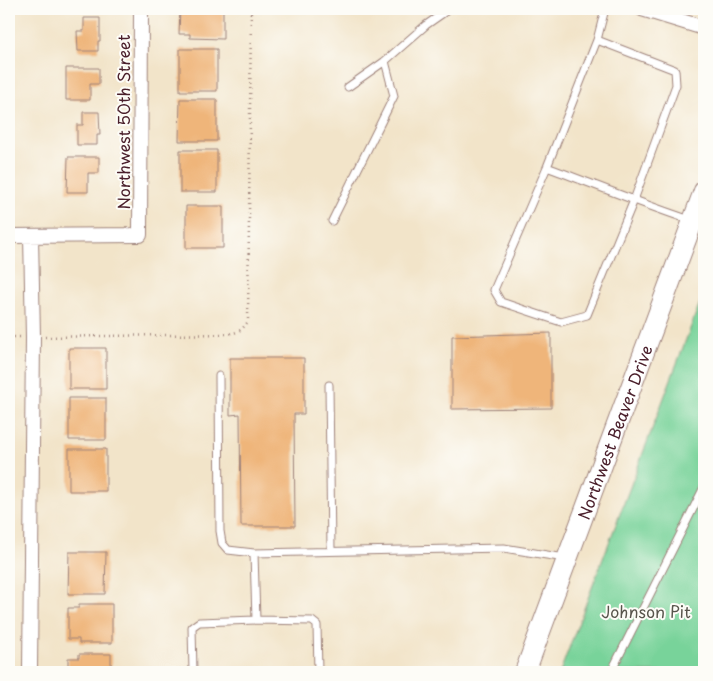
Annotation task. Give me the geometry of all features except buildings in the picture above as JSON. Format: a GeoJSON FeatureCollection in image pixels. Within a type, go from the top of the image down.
{"type":"FeatureCollection","features":[{"type":"Feature","properties":{"kind":"main road","name":"Northwest Beaver Drive"},"geometry":{"type":"LineString","coordinates":[[525,672],[704,191]]}},
{"type":"Feature","properties":{"kind":"street","name":"Northwest 50th Street"},"geometry":{"type":"LineString","coordinates":[[31,236],[140,235],[141,9]]}},
{"type":"Feature","properties":{"kind":"street"},"geometry":{"type":"LineString","coordinates":[[642,9],[704,28]]}},
{"type":"Feature","properties":{"kind":"street"},"geometry":{"type":"LineString","coordinates":[[9,236],[31,236],[33,337],[30,672]]}},
{"type":"Feature","properties":{"kind":"lane"},"geometry":{"type":"LineString","coordinates":[[348,87],[385,61],[426,25],[449,9]]}},
{"type":"Feature","properties":{"kind":"lane"},"geometry":{"type":"LineString","coordinates":[[597,40],[675,70],[676,85],[634,200],[587,315],[561,322],[501,302],[494,290],[548,167],[597,40],[605,9]]}},
{"type":"Feature","properties":{"kind":"lane"},"geometry":{"type":"LineString","coordinates":[[332,221],[394,96],[385,61]]}},
{"type":"Feature","properties":{"kind":"lane"},"geometry":{"type":"LineString","coordinates":[[548,167],[693,221]]}},
{"type":"Feature","properties":{"kind":"lane"},"geometry":{"type":"LineString","coordinates":[[219,376],[220,531],[222,543],[228,550],[254,553],[504,548],[567,558]]}},
{"type":"Feature","properties":{"kind":"lane"},"geometry":{"type":"LineString","coordinates":[[329,385],[331,551]]}},
{"type":"Feature","properties":{"kind":"lane"},"geometry":{"type":"LineString","coordinates":[[611,672],[704,486]]}},
{"type":"Feature","properties":{"kind":"lane"},"geometry":{"type":"LineString","coordinates":[[254,553],[256,620]]}},
{"type":"Feature","properties":{"kind":"lane"},"geometry":{"type":"LineString","coordinates":[[193,672],[192,627],[199,622],[256,620],[312,621],[317,625],[318,672]]}},
{"type":"Feature","properties":{"kind":"path"},"geometry":{"type":"LineString","coordinates":[[9,337],[235,334],[243,329],[248,321],[251,9]]}},
{"type":"Feature","properties":{"kind":"green space","name":"Johnson Pit"},"geometry":{"type":"Polygon","coordinates":[[[704,292],[704,672],[560,672],[704,292]]]}}]}
